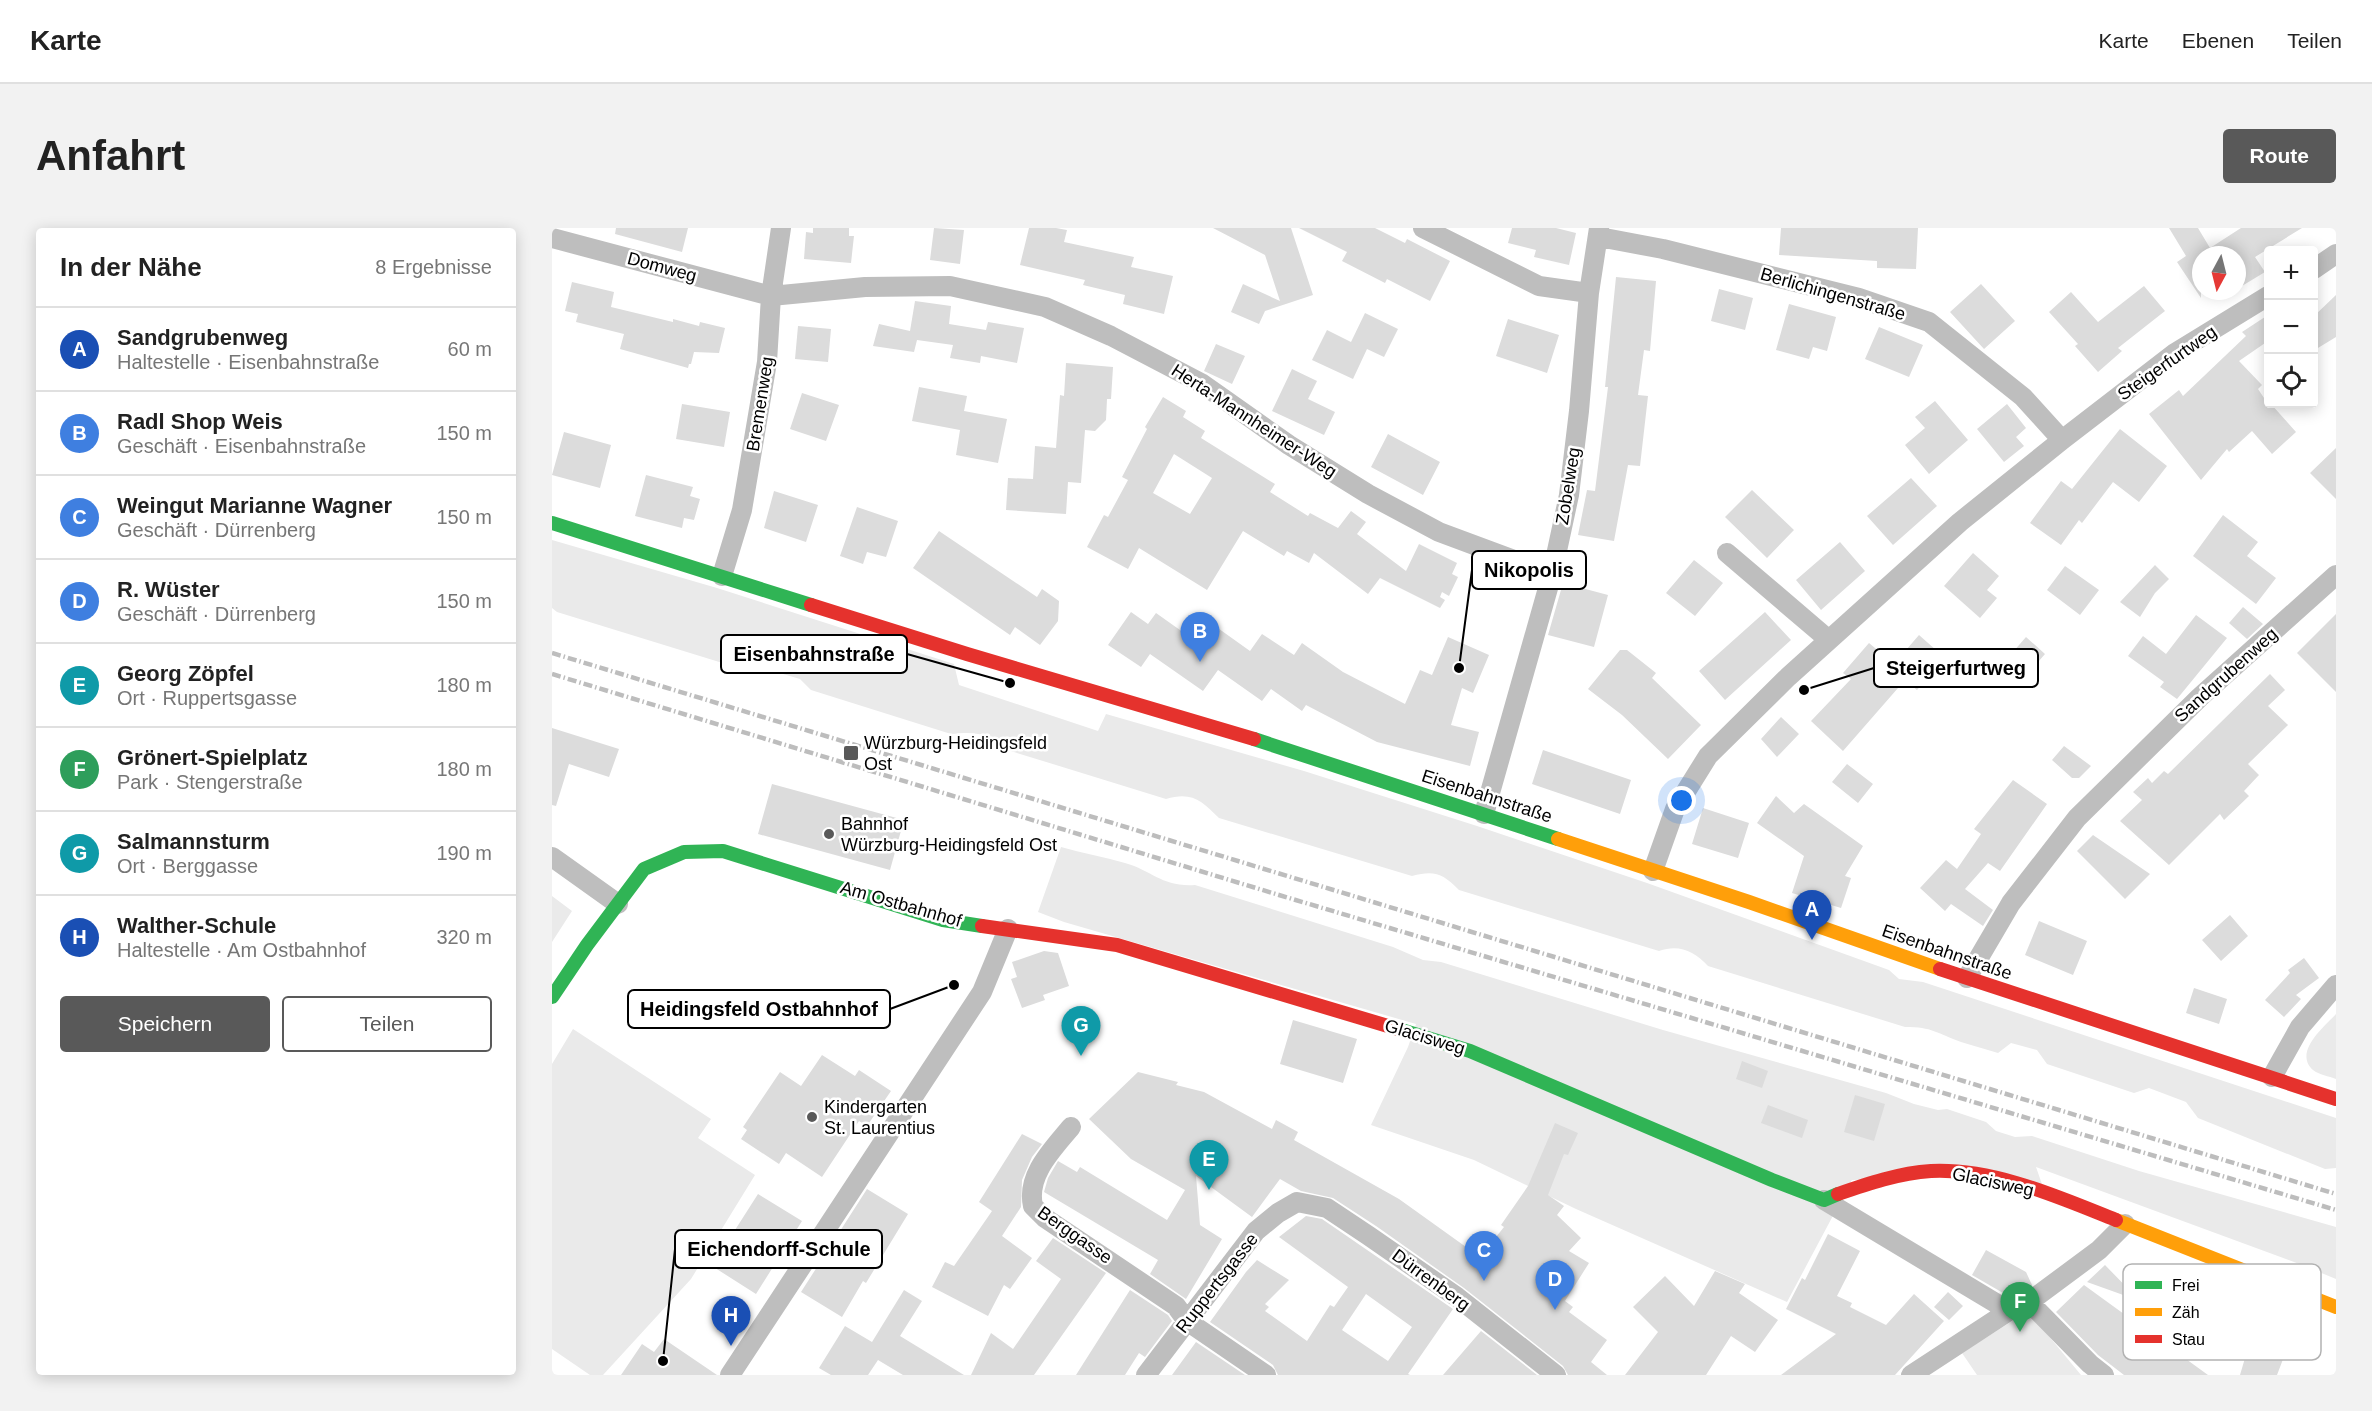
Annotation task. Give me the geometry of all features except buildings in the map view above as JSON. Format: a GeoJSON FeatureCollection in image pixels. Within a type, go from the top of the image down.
{"type":"FeatureCollection","features":[{"type":"Feature","properties":{"kind":"street","name":"Bremenweg"},"geometry":{"type":"LineString","coordinates":[[722,576],[742,510],[767,362],[771,296],[781,228]]}},
{"type":"Feature","properties":{"kind":"street"},"geometry":{"type":"LineString","coordinates":[[1423,228],[1539,286],[1589,293]]}},
{"type":"Feature","properties":{"kind":"street","name":"Zobelweg"},"geometry":{"type":"LineString","coordinates":[[1484,814],[1552,574],[1569,495],[1589,293],[1599,233]]}},
{"type":"Feature","properties":{"kind":"street","name":"Berlichingenstraße"},"geometry":{"type":"LineString","coordinates":[[1599,233],[1849,295],[1929,322],[2023,397],[2061,440]]}},
{"type":"Feature","properties":{"kind":"street","name":"Domweg"},"geometry":{"type":"LineString","coordinates":[[552,238],[771,296]]}},
{"type":"Feature","properties":{"kind":"street"},"geometry":{"type":"LineString","coordinates":[[2318,266],[2336,254]]}},
{"type":"Feature","properties":{"kind":"street","name":"Herta-Mannheimer-Weg"},"geometry":{"type":"LineString","coordinates":[[771,296],[865,287],[950,286],[1045,307],[1111,336],[1201,383],[1289,445],[1368,494],[1439,532],[1552,574]]}},
{"type":"Feature","properties":{"kind":"street","name":"Steigerfurtweg"},"geometry":{"type":"LineString","coordinates":[[1653,871],[1675,809],[1708,756],[1788,677],[1960,522],[2061,440],[2175,353],[2264,298]]}},
{"type":"Feature","properties":{"kind":"street","name":"Eisenbahnstraße"},"geometry":{"type":"LineString","coordinates":[[552,523],[1071,686],[1263,742],[2336,1099]]}},
{"type":"Feature","properties":{"kind":"street"},"geometry":{"type":"LineString","coordinates":[[1727,553],[1829,640]]}},
{"type":"Feature","properties":{"kind":"street","name":"Sandgrubenweg"},"geometry":{"type":"LineString","coordinates":[[1967,978],[2011,903],[2077,818],[2200,697],[2336,575]]}},
{"type":"Feature","properties":{"kind":"street","name":"Am Ostbahnhof"},"geometry":{"type":"LineString","coordinates":[[552,997],[586,945],[644,869],[684,852],[723,851],[943,920],[1008,929]]}},
{"type":"Feature","properties":{"kind":"street"},"geometry":{"type":"LineString","coordinates":[[552,856],[618,904]]}},
{"type":"Feature","properties":{"kind":"street"},"geometry":{"type":"LineString","coordinates":[[730,1375],[981,992],[1008,929]]}},
{"type":"Feature","properties":{"kind":"street","name":"Glacisweg"},"geometry":{"type":"LineString","coordinates":[[1008,929],[1116,945],[1470,1051],[1762,1176],[1824,1200],[2009,1311]]}},
{"type":"Feature","properties":{"kind":"street"},"geometry":{"type":"LineString","coordinates":[[2272,1077],[2300,1027],[2336,985]]}},
{"type":"Feature","properties":{"kind":"street","name":"Berggasse"},"geometry":{"type":"LineString","coordinates":[[1071,1127],[1045,1159],[1031,1185],[1033,1206],[1045,1218],[1176,1306],[1187,1321],[1266,1375]]}},
{"type":"Feature","properties":{"kind":"street","name":"Glacisweg"},"geometry":{"type":"LineString","coordinates":[[1824,1200],[1845,1190],[1891,1178],[1940,1171],[1981,1176],[2045,1193],[2227,1264]]}},
{"type":"Feature","properties":{"kind":"street","name":"Ruppertsgasse"},"geometry":{"type":"LineString","coordinates":[[1146,1375],[1256,1231],[1278,1213],[1297,1202]]}},
{"type":"Feature","properties":{"kind":"street","name":"Dürrenberg"},"geometry":{"type":"LineString","coordinates":[[1297,1202],[1327,1208],[1370,1236],[1457,1298],[1551,1374]]}},
{"type":"Feature","properties":{"kind":"street"},"geometry":{"type":"LineString","coordinates":[[1911,1375],[2009,1311],[2029,1302],[2099,1250],[2125,1224]]}},
{"type":"Feature","properties":{"kind":"street","name":"Glacisweg"},"geometry":{"type":"LineString","coordinates":[[2321,1301],[2336,1307]]}},
{"type":"Feature","properties":{"kind":"street"},"geometry":{"type":"LineString","coordinates":[[2029,1302],[2090,1364],[2104,1375]]}},
{"type":"Feature","properties":{"kind":"shaded area"},"geometry":{"type":"Polygon","coordinates":[[[552,540],[717,588],[954,664],[959,685],[1098,731],[1106,714],[1304,771],[1647,883],[1889,970],[1899,979],[1923,982],[2336,1118],[2336,1168],[2325,1169],[2198,1118],[2186,1102],[2149,1088],[2134,1093],[2047,1064],[2037,1050],[2011,1043],[1998,1053],[1928,1029],[1905,1027],[1708,966],[1686,950],[1673,948],[1659,951],[1459,890],[1438,875],[1427,873],[1412,876],[1219,818],[1202,802],[1190,797],[1166,799],[1001,748],[990,738],[978,734],[951,734],[811,690],[800,679],[742,662],[729,665],[557,612],[552,608],[552,540]]]}},
{"type":"Feature","properties":{"kind":"shaded area"},"geometry":{"type":"Polygon","coordinates":[[[1061,847],[1125,863],[1174,884],[1195,885],[1393,947],[1423,960],[1441,962],[1663,1030],[1886,1093],[1914,1104],[1938,1110],[1947,1109],[1986,1122],[1996,1131],[2015,1137],[2032,1136],[2139,1171],[2336,1227],[2336,1279],[2321,1273],[2321,1264],[2299,1264],[2036,1167],[2045,1193],[1981,1176],[1852,1180],[1787,1302],[1576,1209],[1474,1160],[1371,1125],[1408,1047],[1416,1024],[1064,922],[1038,912],[1061,847]]]}},
{"type":"Feature","properties":{"kind":"shaded area"},"geometry":{"type":"Polygon","coordinates":[[[552,896],[572,911],[552,942],[552,896]]]}},
{"type":"Feature","properties":{"kind":"shaded area"},"geometry":{"type":"Polygon","coordinates":[[[2336,1014],[2336,1079],[2313,1070],[2306,1055],[2312,1040],[2336,1014]]]}},
{"type":"Feature","properties":{"kind":"shaded area"},"geometry":{"type":"Polygon","coordinates":[[[573,1029],[711,1119],[698,1138],[755,1175],[691,1279],[603,1375],[590,1375],[552,1349],[552,1064],[573,1029]]]}},
{"type":"Feature","properties":{"kind":"shaded area"},"geometry":{"type":"Polygon","coordinates":[[[2028,1311],[2081,1375],[1977,1375],[1962,1353],[2028,1311]]]}},
{"type":"Feature","properties":{"kind":"railway"},"geometry":{"type":"LineString","coordinates":[[552,653],[2336,1194]]}},
{"type":"Feature","properties":{"kind":"railway"},"geometry":{"type":"LineString","coordinates":[[552,674],[1279,895],[2336,1210]]}},
{"type":"Feature","properties":{"kind":"traffic: fast"},"geometry":{"type":"LineString","coordinates":[[552,523],[811,605]]}},
{"type":"Feature","properties":{"kind":"traffic: fast"},"geometry":{"type":"LineString","coordinates":[[1254,739],[1558,839]]}},
{"type":"Feature","properties":{"kind":"traffic: fast"},"geometry":{"type":"LineString","coordinates":[[552,997],[587,945],[644,869],[684,852],[723,851],[943,920],[982,926]]}},
{"type":"Feature","properties":{"kind":"traffic: fast"},"geometry":{"type":"LineString","coordinates":[[1398,1029],[1470,1051],[1824,1200],[1838,1194]]}},
{"type":"Feature","properties":{"kind":"traffic: slow"},"geometry":{"type":"LineString","coordinates":[[1558,839],[1749,902],[1940,969]]}},
{"type":"Feature","properties":{"kind":"traffic: slow"},"geometry":{"type":"LineString","coordinates":[[2116,1220],[2227,1264]]}},
{"type":"Feature","properties":{"kind":"traffic: slow"},"geometry":{"type":"LineString","coordinates":[[2321,1301],[2336,1307]]}},
{"type":"Feature","properties":{"kind":"traffic: jam"},"geometry":{"type":"LineString","coordinates":[[811,605],[1254,739]]}},
{"type":"Feature","properties":{"kind":"traffic: jam"},"geometry":{"type":"LineString","coordinates":[[982,926],[1117,945],[1398,1029]]}},
{"type":"Feature","properties":{"kind":"traffic: jam"},"geometry":{"type":"LineString","coordinates":[[1940,969],[2336,1099]]}},
{"type":"Feature","properties":{"kind":"traffic: jam"},"geometry":{"type":"LineString","coordinates":[[1838,1194],[1907,1174],[1955,1171],[2002,1179],[2116,1220]]}},
{"type":"Feature","properties":{"kind":"place","name":"Radl Shop Weis"},"geometry":{"type":"Point","coordinates":[1200,662]}},
{"type":"Feature","properties":{"kind":"place","name":"Nikopolis"},"geometry":{"type":"Point","coordinates":[1459,668]}},
{"type":"Feature","properties":{"kind":"place","name":"Eisenbahnstraße"},"geometry":{"type":"Point","coordinates":[1010,683]}},
{"type":"Feature","properties":{"kind":"place","name":"Steigerfurtweg"},"geometry":{"type":"Point","coordinates":[1804,690]}},
{"type":"Feature","properties":{"kind":"place","name":"Würzburg-Heidingsfeld Ost"},"geometry":{"type":"Point","coordinates":[851,753]}},
{"type":"Feature","properties":{"kind":"place","name":"Bahnhof Würzburg-Heidingsfeld Ost"},"geometry":{"type":"Point","coordinates":[829,834]}},
{"type":"Feature","properties":{"kind":"place","name":"Sandgrubenweg"},"geometry":{"type":"Point","coordinates":[1812,940]}},
{"type":"Feature","properties":{"kind":"place","name":"Heidingsfeld Ostbahnhof"},"geometry":{"type":"Point","coordinates":[954,985]}},
{"type":"Feature","properties":{"kind":"place","name":"Salmannsturm"},"geometry":{"type":"Point","coordinates":[1081,1056]}},
{"type":"Feature","properties":{"kind":"place","name":"Kindergarten St. Laurentius"},"geometry":{"type":"Point","coordinates":[812,1117]}},
{"type":"Feature","properties":{"kind":"place","name":"Georg Zöpfel"},"geometry":{"type":"Point","coordinates":[1209,1190]}},
{"type":"Feature","properties":{"kind":"place","name":"Weingut Marianne Wagner"},"geometry":{"type":"Point","coordinates":[1484,1281]}},
{"type":"Feature","properties":{"kind":"place","name":"R. Wüster"},"geometry":{"type":"Point","coordinates":[1555,1310]}},
{"type":"Feature","properties":{"kind":"place","name":"Grönert-Spielplatz"},"geometry":{"type":"Point","coordinates":[2020,1332]}},
{"type":"Feature","properties":{"kind":"place","name":"Walther-Schule"},"geometry":{"type":"Point","coordinates":[731,1346]}},
{"type":"Feature","properties":{"kind":"place","name":"Eichendorff-Schule"},"geometry":{"type":"Point","coordinates":[663,1361]}}]}
